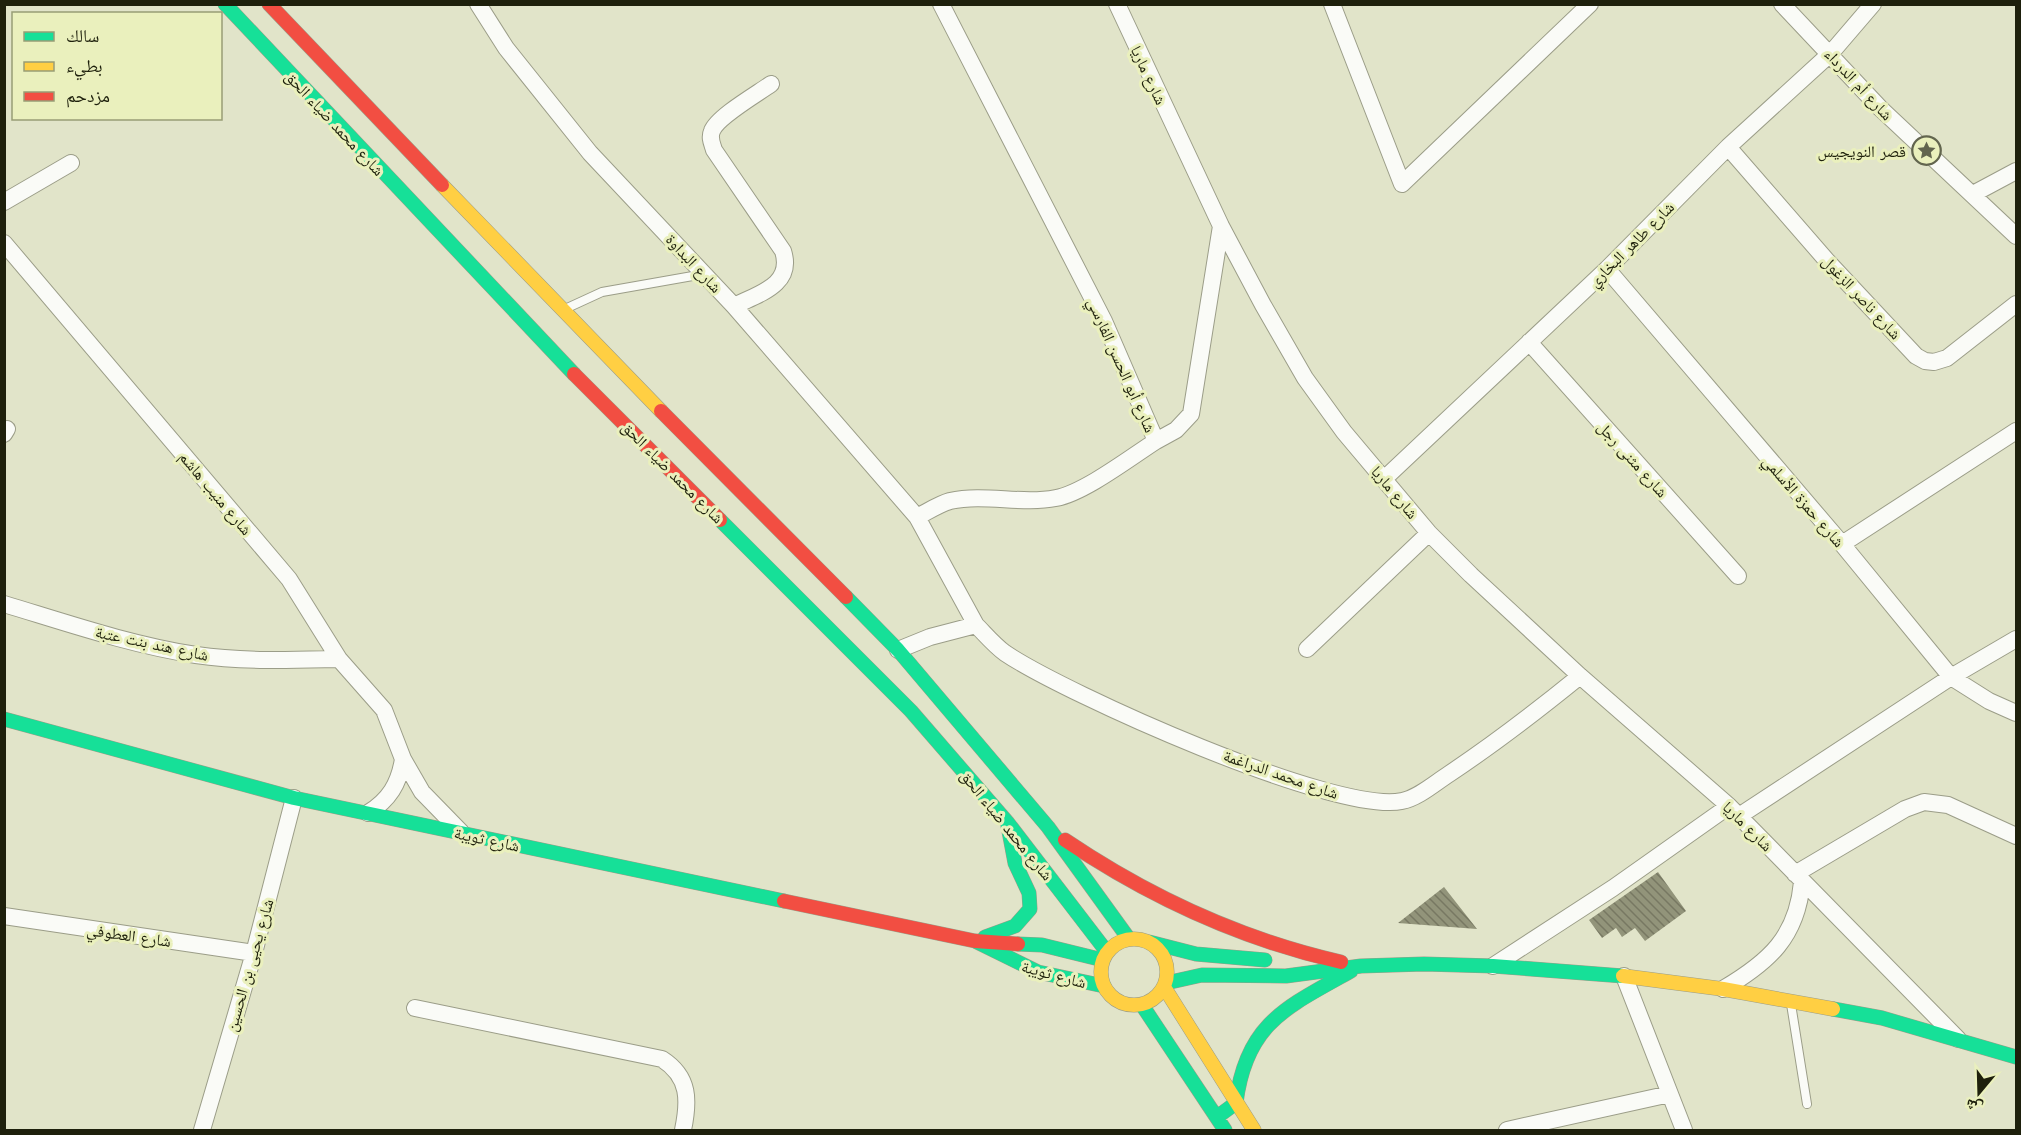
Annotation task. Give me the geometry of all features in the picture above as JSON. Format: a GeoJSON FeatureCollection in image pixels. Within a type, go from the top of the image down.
{"type":"FeatureCollection","features":[{"type":"Feature","properties":{"kind":"main road","name":"شارع محمد ضياء الحق"},"geometry":{"type":"LineString","coordinates":[[225,4],[555,356],[911,711],[1008,823],[1105,956]]}},
{"type":"Feature","properties":{"kind":"main road","name":"شارع محمد ضياء الحق"},"geometry":{"type":"LineString","coordinates":[[269,4],[562,311],[898,650],[1048,828],[1129,939]]}},
{"type":"Feature","properties":{"kind":"main road","name":"شارع ثويبة"},"geometry":{"type":"LineString","coordinates":[[4,719],[294,798],[975,941],[1042,945],[1105,956]]}},
{"type":"Feature","properties":{"kind":"main road"},"geometry":{"type":"LineString","coordinates":[[975,941],[1015,926],[1029,909],[1029,893],[1015,863],[1008,823]]}},
{"type":"Feature","properties":{"kind":"main road"},"geometry":{"type":"LineString","coordinates":[[1048,828],[1133,884],[1193,915],[1246,937],[1300,954],[1361,966]]}},
{"type":"Feature","properties":{"kind":"main road"},"geometry":{"type":"LineString","coordinates":[[1148,941],[1163,955],[1168,970],[1165,985],[1159,995],[1142,1005],[1124,1004],[1109,994],[1104,986],[1101,968],[1105,956],[1120,941],[1129,939],[1148,941],[1196,954],[1298,963],[1317,970]]}},
{"type":"Feature","properties":{"kind":"main road","name":"شارع ثويبة"},"geometry":{"type":"LineString","coordinates":[[975,941],[994,953],[1038,972],[1104,986]]}},
{"type":"Feature","properties":{"kind":"main road"},"geometry":{"type":"LineString","coordinates":[[1236,1103],[1237,1077],[1254,1042],[1266,1027],[1295,1001],[1361,966]]}},
{"type":"Feature","properties":{"kind":"main road"},"geometry":{"type":"LineString","coordinates":[[1165,985],[1202,975],[1286,976],[1317,970],[1361,966],[1492,966],[1624,976],[1724,989],[1882,1018],[2016,1058]]}},
{"type":"Feature","properties":{"kind":"main road"},"geometry":{"type":"LineString","coordinates":[[1165,985],[1254,1131]]}},
{"type":"Feature","properties":{"kind":"main road"},"geometry":{"type":"LineString","coordinates":[[1142,1005],[1225,1131]]}},
{"type":"Feature","properties":{"kind":"main road"},"geometry":{"type":"LineString","coordinates":[[1217,1117],[1236,1103]]}},
{"type":"Feature","properties":{"kind":"street","name":"شارع البداوة"},"geometry":{"type":"LineString","coordinates":[[478,4],[506,48],[576,136],[734,306],[917,517]]}},
{"type":"Feature","properties":{"kind":"street","name":"شارع أبو الحسن الفارسي"},"geometry":{"type":"LineString","coordinates":[[917,517],[948,502],[964,499],[988,497],[1034,501],[1058,498],[1081,488],[1156,441],[1104,321],[941,4]]}},
{"type":"Feature","properties":{"kind":"street","name":"شارع ماريا"},"geometry":{"type":"LineString","coordinates":[[1117,4],[1221,226],[1305,378],[1344,432],[1429,533],[1580,676],[1734,811],[1958,1039]]}},
{"type":"Feature","properties":{"kind":"street"},"geometry":{"type":"LineString","coordinates":[[1332,4],[1402,184],[1590,4]]}},
{"type":"Feature","properties":{"kind":"street","name":"شارع أم الدرداء"},"geometry":{"type":"LineString","coordinates":[[1782,4],[1831,53],[1849,78],[2016,236]]}},
{"type":"Feature","properties":{"kind":"street","name":"شارع طاهر البخاري"},"geometry":{"type":"LineString","coordinates":[[1384,479],[1607,269],[1728,147],[1831,53],[1873,4]]}},
{"type":"Feature","properties":{"kind":"street"},"geometry":{"type":"LineString","coordinates":[[734,306],[779,281],[785,272],[787,261],[783,251],[714,150],[710,140],[712,129],[719,121],[771,84]]}},
{"type":"Feature","properties":{"kind":"street","name":"شارع ناصر الزغول"},"geometry":{"type":"LineString","coordinates":[[1728,147],[1828,262],[1916,356],[1925,361],[1947,358],[2016,304]]}},
{"type":"Feature","properties":{"kind":"street"},"geometry":{"type":"LineString","coordinates":[[4,202],[71,162]]}},
{"type":"Feature","properties":{"kind":"street"},"geometry":{"type":"LineString","coordinates":[[1974,194],[2016,171]]}},
{"type":"Feature","properties":{"kind":"street"},"geometry":{"type":"LineString","coordinates":[[1156,441],[1176,430],[1191,414],[1221,226]]}},
{"type":"Feature","properties":{"kind":"street","name":"شارع منيب هاشم"},"geometry":{"type":"LineString","coordinates":[[4,243],[289,579],[339,659],[384,710],[403,759],[422,792],[463,834]]}},
{"type":"Feature","properties":{"kind":"street","name":"شارع حمزة الأسلمي"},"geometry":{"type":"LineString","coordinates":[[1607,269],[1842,544],[1951,677],[1989,701],[2016,713]]}},
{"type":"Feature","properties":{"kind":"street","name":"شارع مثنى رجل"},"geometry":{"type":"LineString","coordinates":[[1529,342],[1738,576]]}},
{"type":"Feature","properties":{"kind":"street"},"geometry":{"type":"LineString","coordinates":[[1842,544],[2016,431]]}},
{"type":"Feature","properties":{"kind":"street"},"geometry":{"type":"LineString","coordinates":[[898,650],[930,637],[976,624],[917,517]]}},
{"type":"Feature","properties":{"kind":"street"},"geometry":{"type":"LineString","coordinates":[[1306,649],[1429,533]]}},
{"type":"Feature","properties":{"kind":"street","name":"شارع هند بنت عتبة"},"geometry":{"type":"LineString","coordinates":[[4,604],[90,630],[196,655],[256,660],[339,659]]}},
{"type":"Feature","properties":{"kind":"street","name":"شارع محمد الدراغمة"},"geometry":{"type":"LineString","coordinates":[[976,624],[1003,651],[1023,664],[1120,712],[1230,758],[1322,791],[1379,803],[1404,801],[1427,788],[1486,749],[1580,676]]}},
{"type":"Feature","properties":{"kind":"street"},"geometry":{"type":"LineString","coordinates":[[1492,966],[1734,811],[2016,639]]}},
{"type":"Feature","properties":{"kind":"street"},"geometry":{"type":"LineString","coordinates":[[368,813],[389,797],[396,785],[403,759]]}},
{"type":"Feature","properties":{"kind":"street","name":"شارع يحيى بن الحسين"},"geometry":{"type":"LineString","coordinates":[[202,1131],[254,953],[294,798]]}},
{"type":"Feature","properties":{"kind":"street"},"geometry":{"type":"LineString","coordinates":[[1724,989],[1752,972],[1777,949],[1796,919],[1798,878],[1905,809],[1924,802],[1948,805],[2016,836]]}},
{"type":"Feature","properties":{"kind":"street","name":"شارع العطوفي"},"geometry":{"type":"LineString","coordinates":[[4,916],[254,953]]}},
{"type":"Feature","properties":{"kind":"street"},"geometry":{"type":"LineString","coordinates":[[1624,976],[1684,1131]]}},
{"type":"Feature","properties":{"kind":"street"},"geometry":{"type":"LineString","coordinates":[[416,1008],[663,1059],[678,1071],[686,1087],[688,1106],[683,1131]]}},
{"type":"Feature","properties":{"kind":"street"},"geometry":{"type":"LineString","coordinates":[[1507,1131],[1670,1094]]}},
{"type":"Feature","properties":{"kind":"lane"},"geometry":{"type":"LineString","coordinates":[[562,311],[574,303],[602,292],[704,274]]}},
{"type":"Feature","properties":{"kind":"lane"},"geometry":{"type":"LineString","coordinates":[[1790,1000],[1807,1104]]}},
{"type":"Feature","properties":{"kind":"building"},"geometry":{"type":"Polygon","coordinates":[[[1658,872],[1686,911],[1645,941],[1635,928],[1622,937],[1616,928],[1602,938],[1589,920],[1658,872]]]}},
{"type":"Feature","properties":{"kind":"building"},"geometry":{"type":"Polygon","coordinates":[[[1444,887],[1477,929],[1398,923],[1444,887]]]}},
{"type":"Feature","properties":{"kind":"traffic: fast"},"geometry":{"type":"LineString","coordinates":[[225,4],[574,374]]}},
{"type":"Feature","properties":{"kind":"traffic: fast"},"geometry":{"type":"LineString","coordinates":[[720,520],[911,711],[1008,823],[1107,952]]}},
{"type":"Feature","properties":{"kind":"traffic: fast"},"geometry":{"type":"LineString","coordinates":[[846,597],[898,650],[1048,827],[1129,939]]}},
{"type":"Feature","properties":{"kind":"traffic: fast"},"geometry":{"type":"LineString","coordinates":[[4,719],[294,798],[784,901]]}},
{"type":"Feature","properties":{"kind":"traffic: fast"},"geometry":{"type":"LineString","coordinates":[[985,937],[1015,926],[1030,909],[1029,893],[1015,863],[1008,826]]}},
{"type":"Feature","properties":{"kind":"traffic: fast"},"geometry":{"type":"LineString","coordinates":[[977,942],[1038,972],[1104,986]]}},
{"type":"Feature","properties":{"kind":"traffic: fast"},"geometry":{"type":"LineString","coordinates":[[1149,942],[1196,954],[1265,960]]}},
{"type":"Feature","properties":{"kind":"traffic: fast"},"geometry":{"type":"LineString","coordinates":[[1018,944],[1042,945],[1103,960]]}},
{"type":"Feature","properties":{"kind":"traffic: fast"},"geometry":{"type":"LineString","coordinates":[[1166,983],[1202,975],[1286,976],[1361,966],[1424,964],[1493,966],[1623,976]]}},
{"type":"Feature","properties":{"kind":"traffic: fast"},"geometry":{"type":"LineString","coordinates":[[1217,1117],[1236,1103],[1241,1076],[1249,1054],[1273,1020],[1289,1007],[1351,971]]}},
{"type":"Feature","properties":{"kind":"traffic: fast"},"geometry":{"type":"LineString","coordinates":[[1142,1005],[1225,1130]]}},
{"type":"Feature","properties":{"kind":"traffic: fast"},"geometry":{"type":"LineString","coordinates":[[1833,1009],[1882,1018],[2016,1057]]}},
{"type":"Feature","properties":{"kind":"traffic: slow"},"geometry":{"type":"LineString","coordinates":[[442,185],[661,411]]}},
{"type":"Feature","properties":{"kind":"traffic: slow"},"geometry":{"type":"LineString","coordinates":[[1127,939],[1141,939],[1153,944],[1162,953],[1167,972],[1165,985],[1158,996],[1141,1005],[1127,1005],[1115,1000],[1106,991],[1101,979],[1101,965],[1106,953],[1115,944],[1127,939]]}},
{"type":"Feature","properties":{"kind":"traffic: slow"},"geometry":{"type":"LineString","coordinates":[[1623,976],[1723,989],[1833,1009]]}},
{"type":"Feature","properties":{"kind":"traffic: slow"},"geometry":{"type":"LineString","coordinates":[[1164,987],[1254,1130]]}},
{"type":"Feature","properties":{"kind":"traffic: jam"},"geometry":{"type":"LineString","coordinates":[[269,4],[442,185]]}},
{"type":"Feature","properties":{"kind":"traffic: jam"},"geometry":{"type":"LineString","coordinates":[[574,374],[720,520]]}},
{"type":"Feature","properties":{"kind":"traffic: jam"},"geometry":{"type":"LineString","coordinates":[[661,411],[846,597]]}},
{"type":"Feature","properties":{"kind":"traffic: jam"},"geometry":{"type":"LineString","coordinates":[[1065,840],[1130,880],[1197,914],[1267,941],[1341,962]]}},
{"type":"Feature","properties":{"kind":"traffic: jam"},"geometry":{"type":"LineString","coordinates":[[784,901],[975,941],[1018,944]]}},
{"type":"Feature","properties":{"kind":"place","name":"قصر النويجيس"},"geometry":{"type":"Point","coordinates":[1927,151]}}]}
